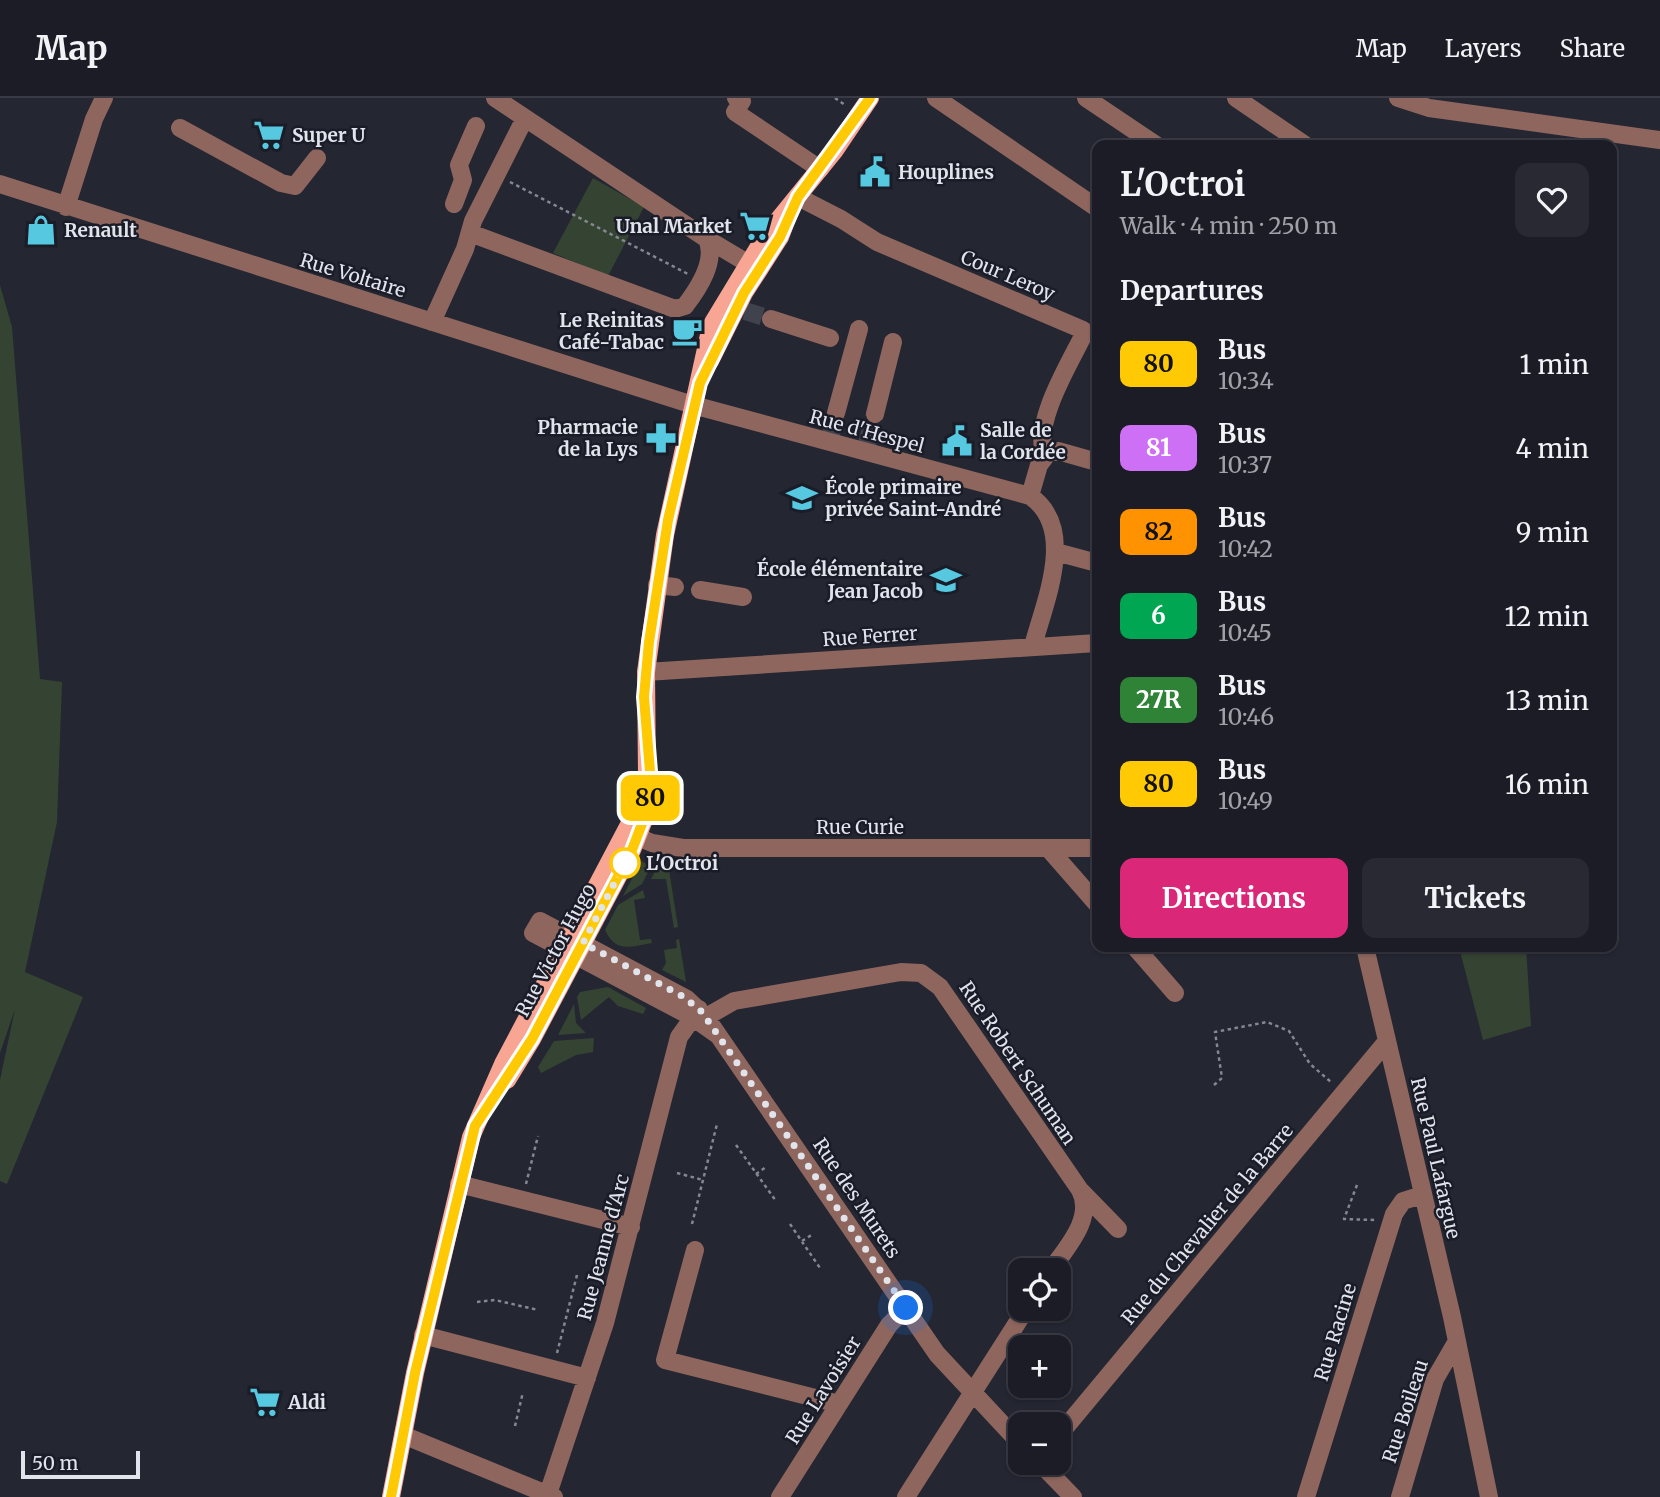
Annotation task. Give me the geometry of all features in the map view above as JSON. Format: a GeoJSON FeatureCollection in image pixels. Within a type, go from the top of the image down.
{"type":"FeatureCollection","features":[{"type":"Feature","properties":{"kind":"main road","name":"Rue Victor Hugo"},"geometry":{"type":"LineString","coordinates":[[391,1497],[423,1335],[471,1137],[483,1110],[632,835],[647,760],[646,672],[666,586],[668,520],[700,383],[753,266],[780,237],[798,197],[870,98]]}},
{"type":"Feature","properties":{"kind":"street"},"geometry":{"type":"LineString","coordinates":[[66,206],[94,119],[104,98]]}},
{"type":"Feature","properties":{"kind":"street"},"geometry":{"type":"LineString","coordinates":[[495,98],[707,239],[753,266]]}},
{"type":"Feature","properties":{"kind":"street"},"geometry":{"type":"LineString","coordinates":[[736,98],[742,102],[735,112],[820,169]]}},
{"type":"Feature","properties":{"kind":"street"},"geometry":{"type":"LineString","coordinates":[[936,98],[1092,205]]}},
{"type":"Feature","properties":{"kind":"street"},"geometry":{"type":"LineString","coordinates":[[1086,98],[1149,140]]}},
{"type":"Feature","properties":{"kind":"street"},"geometry":{"type":"LineString","coordinates":[[1236,98],[1298,140]]}},
{"type":"Feature","properties":{"kind":"street"},"geometry":{"type":"LineString","coordinates":[[1398,98],[1429,108],[1660,140]]}},
{"type":"Feature","properties":{"kind":"street"},"geometry":{"type":"LineString","coordinates":[[432,322],[496,174],[525,118]]}},
{"type":"Feature","properties":{"kind":"street"},"geometry":{"type":"LineString","coordinates":[[454,204],[463,180],[459,165],[476,125]]}},
{"type":"Feature","properties":{"kind":"street"},"geometry":{"type":"LineString","coordinates":[[180,128],[281,183],[295,186],[317,159]]}},
{"type":"Feature","properties":{"kind":"street","name":"Rue Voltaire"},"geometry":{"type":"LineString","coordinates":[[0,184],[693,405]]}},
{"type":"Feature","properties":{"kind":"street","name":"Cour Leroy"},"geometry":{"type":"LineString","coordinates":[[798,197],[841,219],[877,242],[1083,330],[1083,336],[1052,400],[1040,444],[1045,455]]}},
{"type":"Feature","properties":{"kind":"street"},"geometry":{"type":"LineString","coordinates":[[470,233],[670,308],[685,306],[700,280],[711,259],[707,239]]}},
{"type":"Feature","properties":{"kind":"street"},"geometry":{"type":"LineString","coordinates":[[771,319],[830,338]]}},
{"type":"Feature","properties":{"kind":"street"},"geometry":{"type":"LineString","coordinates":[[836,413],[859,328]]}},
{"type":"Feature","properties":{"kind":"street"},"geometry":{"type":"LineString","coordinates":[[875,414],[893,342]]}},
{"type":"Feature","properties":{"kind":"street","name":"Rue d'Hespel"},"geometry":{"type":"LineString","coordinates":[[693,405],[830,438],[1030,496]]}},
{"type":"Feature","properties":{"kind":"street"},"geometry":{"type":"LineString","coordinates":[[1033,646],[1056,552],[1049,520],[1030,496],[1039,465],[1045,455],[1058,451],[1092,460]]}},
{"type":"Feature","properties":{"kind":"street"},"geometry":{"type":"LineString","coordinates":[[1056,552],[1092,562]]}},
{"type":"Feature","properties":{"kind":"street"},"geometry":{"type":"LineString","coordinates":[[700,590],[743,597]]}},
{"type":"Feature","properties":{"kind":"street","name":"Rue Ferrer"},"geometry":{"type":"LineString","coordinates":[[646,672],[1092,643]]}},
{"type":"Feature","properties":{"kind":"street","name":"Rue Curie"},"geometry":{"type":"LineString","coordinates":[[632,835],[684,848],[1092,848]]}},
{"type":"Feature","properties":{"kind":"street"},"geometry":{"type":"LineString","coordinates":[[1048,848],[1092,898]]}},
{"type":"Feature","properties":{"kind":"street","name":"Rue des Murets"},"geometry":{"type":"LineString","coordinates":[[573,946],[699,1016],[719,1036],[937,1354],[1008,1430]]}},
{"type":"Feature","properties":{"kind":"street"},"geometry":{"type":"LineString","coordinates":[[1139,952],[1175,992]]}},
{"type":"Feature","properties":{"kind":"street","name":"Rue Paul Lafargue"},"geometry":{"type":"LineString","coordinates":[[1366,952],[1466,1379],[1489,1497]]}},
{"type":"Feature","properties":{"kind":"street","name":"Rue Robert Schuman"},"geometry":{"type":"LineString","coordinates":[[699,1016],[734,1001],[901,972],[927,975],[940,987],[1080,1190],[1118,1229]]}},
{"type":"Feature","properties":{"kind":"street","name":"Rue Jeanne d'Arc"},"geometry":{"type":"LineString","coordinates":[[550,1496],[631,1227],[679,1037],[699,1016]]}},
{"type":"Feature","properties":{"kind":"street","name":"Rue du Chevalier de la Barre"},"geometry":{"type":"LineString","coordinates":[[1071,1420],[1387,1041]]}},
{"type":"Feature","properties":{"kind":"street"},"geometry":{"type":"LineString","coordinates":[[459,1184],[631,1227]]}},
{"type":"Feature","properties":{"kind":"street"},"geometry":{"type":"LineString","coordinates":[[1058,1258],[1084,1214],[1085,1202],[1080,1190]]}},
{"type":"Feature","properties":{"kind":"street","name":"Rue Racine"},"geometry":{"type":"LineString","coordinates":[[1306,1497],[1392,1221],[1403,1201],[1422,1195]]}},
{"type":"Feature","properties":{"kind":"street"},"geometry":{"type":"LineString","coordinates":[[695,1250],[666,1360],[839,1404]]}},
{"type":"Feature","properties":{"kind":"street","name":"Rue Lavoisier"},"geometry":{"type":"LineString","coordinates":[[780,1497],[889,1325],[906,1308]]}},
{"type":"Feature","properties":{"kind":"street"},"geometry":{"type":"LineString","coordinates":[[906,1497],[1018,1321]]}},
{"type":"Feature","properties":{"kind":"street"},"geometry":{"type":"LineString","coordinates":[[423,1335],[587,1378]]}},
{"type":"Feature","properties":{"kind":"street","name":"Rue Boileau"},"geometry":{"type":"LineString","coordinates":[[1400,1497],[1435,1379],[1457,1341]]}},
{"type":"Feature","properties":{"kind":"street"},"geometry":{"type":"LineString","coordinates":[[403,1435],[550,1496]]}},
{"type":"Feature","properties":{"kind":"street"},"geometry":{"type":"LineString","coordinates":[[1052,1475],[1073,1497]]}},
{"type":"Feature","properties":{"kind":"path"},"geometry":{"type":"LineString","coordinates":[[496,174],[700,280]]}},
{"type":"Feature","properties":{"kind":"path"},"geometry":{"type":"LineString","coordinates":[[1214,1085],[1222,1078],[1215,1032],[1267,1022],[1289,1031],[1310,1064],[1344,1093]]}},
{"type":"Feature","properties":{"kind":"path"},"geometry":{"type":"LineString","coordinates":[[692,1224],[717,1124]]}},
{"type":"Feature","properties":{"kind":"path"},"geometry":{"type":"LineString","coordinates":[[525,1186],[538,1136]]}},
{"type":"Feature","properties":{"kind":"path"},"geometry":{"type":"LineString","coordinates":[[736,1145],[776,1201]]}},
{"type":"Feature","properties":{"kind":"path"},"geometry":{"type":"LineString","coordinates":[[757,1174],[766,1167]]}},
{"type":"Feature","properties":{"kind":"path"},"geometry":{"type":"LineString","coordinates":[[677,1173],[703,1180]]}},
{"type":"Feature","properties":{"kind":"path"},"geometry":{"type":"LineString","coordinates":[[1357,1185],[1344,1219],[1392,1221]]}},
{"type":"Feature","properties":{"kind":"path"},"geometry":{"type":"LineString","coordinates":[[790,1224],[820,1268]]}},
{"type":"Feature","properties":{"kind":"path"},"geometry":{"type":"LineString","coordinates":[[802,1241],[813,1234]]}},
{"type":"Feature","properties":{"kind":"path"},"geometry":{"type":"LineString","coordinates":[[556,1357],[578,1275]]}},
{"type":"Feature","properties":{"kind":"path"},"geometry":{"type":"LineString","coordinates":[[477,1302],[495,1300],[538,1310]]}},
{"type":"Feature","properties":{"kind":"path"},"geometry":{"type":"LineString","coordinates":[[515,1426],[523,1392]]}},
{"type":"Feature","properties":{"kind":"green space"},"geometry":{"type":"Polygon","coordinates":[[[593,178],[644,207],[608,276],[553,253],[593,178]]]}},
{"type":"Feature","properties":{"kind":"green space"},"geometry":{"type":"Polygon","coordinates":[[[0,285],[12,327],[40,679],[62,682],[57,822],[25,972],[83,997],[7,1184],[0,1181],[0,1080],[15,1009],[0,1053],[0,285]]]}},
{"type":"Feature","properties":{"kind":"green space"},"geometry":{"type":"Polygon","coordinates":[[[641,861],[651,866],[642,884],[623,896],[641,861]]]}},
{"type":"Feature","properties":{"kind":"green space"},"geometry":{"type":"Polygon","coordinates":[[[656,869],[669,870],[678,927],[674,928],[666,879],[651,879],[656,869]]]}},
{"type":"Feature","properties":{"kind":"green space"},"geometry":{"type":"Polygon","coordinates":[[[643,890],[645,898],[634,900],[640,940],[651,939],[652,943],[624,947],[614,942],[605,930],[618,905],[643,890]]]}},
{"type":"Feature","properties":{"kind":"green space"},"geometry":{"type":"Polygon","coordinates":[[[679,939],[686,982],[662,970],[666,963],[664,950],[677,948],[676,940],[679,939]]]}},
{"type":"Feature","properties":{"kind":"green space"},"geometry":{"type":"Polygon","coordinates":[[[1460,952],[1526,952],[1531,1026],[1483,1040],[1460,952]]]}},
{"type":"Feature","properties":{"kind":"green space"},"geometry":{"type":"Polygon","coordinates":[[[608,987],[646,1008],[643,1014],[618,1006],[609,997],[581,1020],[577,997],[580,992],[608,987]]]}},
{"type":"Feature","properties":{"kind":"green space"},"geometry":{"type":"Polygon","coordinates":[[[574,1004],[576,1023],[586,1033],[558,1035],[574,1004]]]}},
{"type":"Feature","properties":{"kind":"green space"},"geometry":{"type":"Polygon","coordinates":[[[594,1038],[593,1052],[576,1055],[541,1073],[538,1067],[554,1041],[594,1038]]]}},
{"type":"Feature","properties":{"kind":"tunnel"},"geometry":{"type":"LineString","coordinates":[[745,311],[771,319]]}},
{"type":"Feature","properties":{"kind":"tunnel"},"geometry":{"type":"LineString","coordinates":[[831,434],[836,413]]}},
{"type":"Feature","properties":{"kind":"tunnel"},"geometry":{"type":"LineString","coordinates":[[867,444],[875,414]]}},
{"type":"Feature","properties":{"kind":"bus line","name":"80"},"geometry":{"type":"LineString","coordinates":[[391,1497],[415,1373],[475,1126],[532,1039],[632,850],[648,808],[651,778],[647,760],[644,697],[649,642],[668,520],[700,383],[744,293],[774,248],[798,197],[835,150],[870,98]]}},
{"type":"Feature","properties":{"kind":"place","name":"Super U"},"geometry":{"type":"Point","coordinates":[269,135]}},
{"type":"Feature","properties":{"kind":"place","name":"Houplines"},"geometry":{"type":"Point","coordinates":[875,172]}},
{"type":"Feature","properties":{"kind":"place","name":"Unal Market"},"geometry":{"type":"Point","coordinates":[755,226]}},
{"type":"Feature","properties":{"kind":"place","name":"Renault"},"geometry":{"type":"Point","coordinates":[41,230]}},
{"type":"Feature","properties":{"kind":"place","name":"Le Reinitas Café-Tabac"},"geometry":{"type":"Point","coordinates":[687,331]}},
{"type":"Feature","properties":{"kind":"place","name":"Pharmacie de la Lys"},"geometry":{"type":"Point","coordinates":[661,438]}},
{"type":"Feature","properties":{"kind":"place","name":"Salle de la Cordée"},"geometry":{"type":"Point","coordinates":[957,441]}},
{"type":"Feature","properties":{"kind":"place","name":"École primaire privée Saint-André"},"geometry":{"type":"Point","coordinates":[802,498]}},
{"type":"Feature","properties":{"kind":"place","name":"École élémentaire Jean Jacob"},"geometry":{"type":"Point","coordinates":[946,580]}},
{"type":"Feature","properties":{"kind":"place","name":"L'Octroi"},"geometry":{"type":"Point","coordinates":[625,863]}},
{"type":"Feature","properties":{"kind":"place","name":"Aldi"},"geometry":{"type":"Point","coordinates":[265,1402]}},
{"type":"Feature","properties":{"kind":"route"},"geometry":{"type":"LineString","coordinates":[[625,863],[583,943],[684,997],[702,1012],[906,1308]]}}]}
